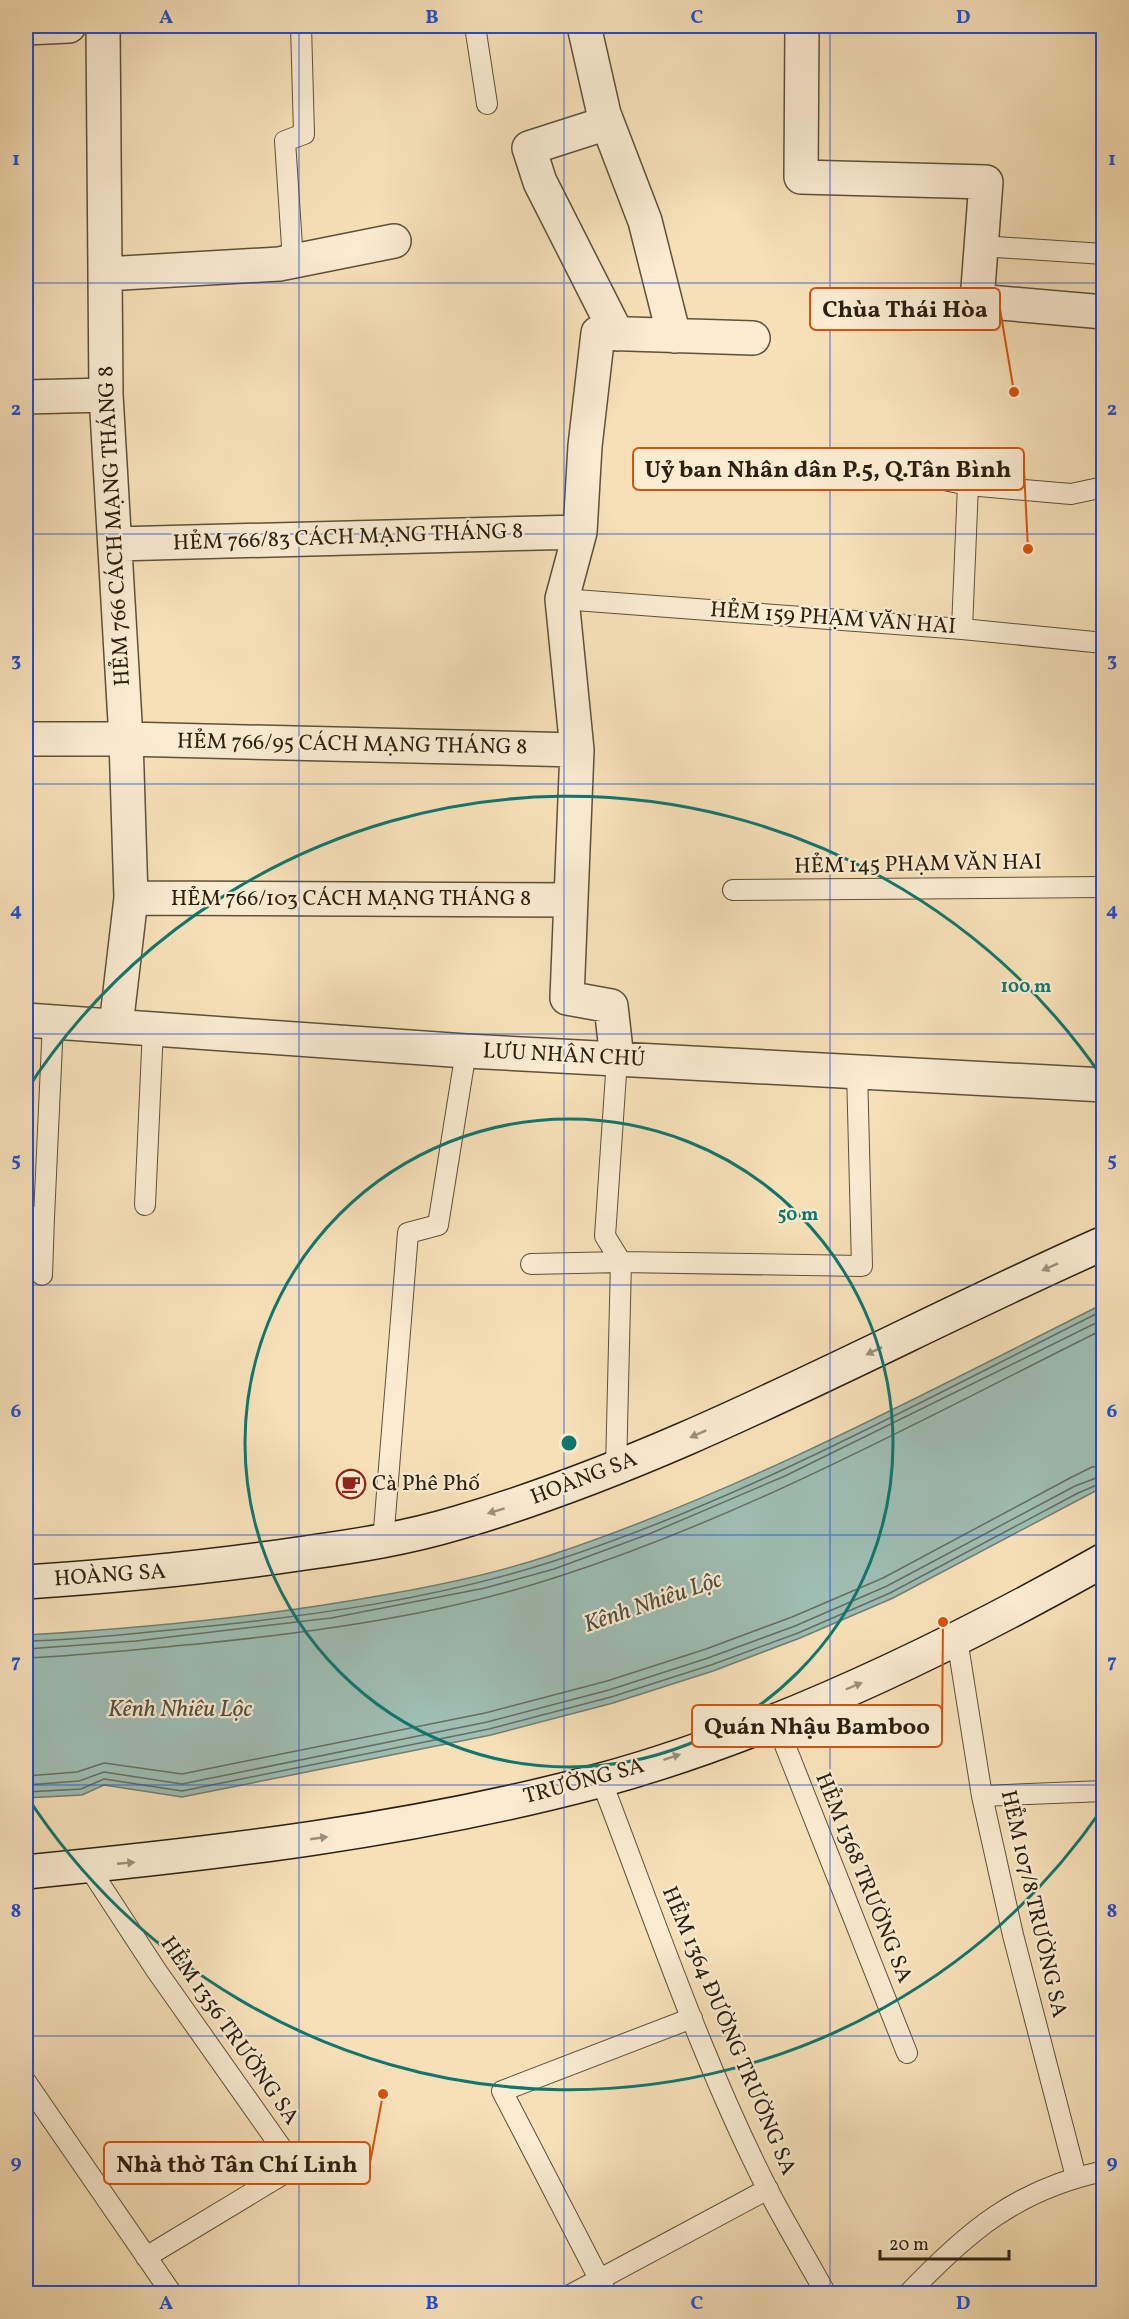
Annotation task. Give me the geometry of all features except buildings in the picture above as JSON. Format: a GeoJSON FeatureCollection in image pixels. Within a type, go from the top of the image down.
{"type":"FeatureCollection","features":[{"type":"Feature","properties":{"kind":"street"},"geometry":{"type":"LineString","coordinates":[[26,28],[69,26]]}},
{"type":"Feature","properties":{"kind":"street","name":"HẺM 766 CÁCH MẠNG THÁNG 8"},"geometry":{"type":"LineString","coordinates":[[103,26],[106,395],[126,739],[131,898],[116,1026]]}},
{"type":"Feature","properties":{"kind":"street"},"geometry":{"type":"LineString","coordinates":[[584,26],[607,123],[645,222],[674,336]]}},
{"type":"Feature","properties":{"kind":"street"},"geometry":{"type":"LineString","coordinates":[[802,26],[801,177],[986,182],[977,301],[1104,312]]}},
{"type":"Feature","properties":{"kind":"street"},"geometry":{"type":"LineString","coordinates":[[607,123],[529,148],[540,182],[617,334]]}},
{"type":"Feature","properties":{"kind":"street"},"geometry":{"type":"LineString","coordinates":[[105,274],[293,261],[394,241]]}},
{"type":"Feature","properties":{"kind":"street"},"geometry":{"type":"LineString","coordinates":[[617,1059],[611,1006],[567,998],[577,750],[562,599],[580,532],[585,446],[598,333],[753,338]]}},
{"type":"Feature","properties":{"kind":"street"},"geometry":{"type":"LineString","coordinates":[[26,397],[106,395]]}},
{"type":"Feature","properties":{"kind":"street","name":"HẺM 766/83 CÁCH MẠNG THÁNG 8"},"geometry":{"type":"LineString","coordinates":[[115,544],[580,532]]}},
{"type":"Feature","properties":{"kind":"street","name":"HẺM 766/95 CÁCH MẠNG THÁNG 8"},"geometry":{"type":"LineString","coordinates":[[26,740],[126,739],[577,750]]}},
{"type":"Feature","properties":{"kind":"street","name":"HẺM 766/103 CÁCH MẠNG THÁNG 8"},"geometry":{"type":"LineString","coordinates":[[131,898],[570,900]]}},
{"type":"Feature","properties":{"kind":"street","name":"LƯU NHÂN CHÚ"},"geometry":{"type":"LineString","coordinates":[[39,1021],[466,1051],[1104,1085]]}},
{"type":"Feature","properties":{"kind":"street","name":"HOÀNG SA"},"geometry":{"type":"LineString","coordinates":[[26,1582],[193,1569],[383,1542],[487,1514],[616,1469],[727,1421],[1018,1281],[1104,1243]]}},
{"type":"Feature","properties":{"kind":"street","name":"TRƯỜNG SA"},"geometry":{"type":"LineString","coordinates":[[26,1872],[175,1858],[362,1832],[471,1811],[601,1780],[686,1753],[775,1720],[957,1639],[1104,1560]]}},
{"type":"Feature","properties":{"kind":"lane"},"geometry":{"type":"LineString","coordinates":[[293,261],[285,141],[304,134],[301,26]]}},
{"type":"Feature","properties":{"kind":"lane"},"geometry":{"type":"LineString","coordinates":[[475,26],[487,104]]}},
{"type":"Feature","properties":{"kind":"lane"},"geometry":{"type":"LineString","coordinates":[[981,246],[1104,254]]}},
{"type":"Feature","properties":{"kind":"lane"},"geometry":{"type":"LineString","coordinates":[[870,464],[968,485],[1071,494],[1104,487]]}},
{"type":"Feature","properties":{"kind":"lane"},"geometry":{"type":"LineString","coordinates":[[962,629],[968,485]]}},
{"type":"Feature","properties":{"kind":"lane","name":"HẺM 159 PHẠM VĂN HAI"},"geometry":{"type":"LineString","coordinates":[[562,599],[962,629],[1104,643]]}},
{"type":"Feature","properties":{"kind":"lane","name":"HẺM 145 PHẠM VĂN HAI"},"geometry":{"type":"LineString","coordinates":[[734,890],[1104,887]]}},
{"type":"Feature","properties":{"kind":"lane"},"geometry":{"type":"LineString","coordinates":[[39,1021],[35,1217],[42,1275]]}},
{"type":"Feature","properties":{"kind":"lane"},"geometry":{"type":"LineString","coordinates":[[146,1206],[153,1028]]}},
{"type":"Feature","properties":{"kind":"lane"},"geometry":{"type":"LineString","coordinates":[[383,1542],[408,1233],[438,1225],[466,1051]]}},
{"type":"Feature","properties":{"kind":"lane"},"geometry":{"type":"LineString","coordinates":[[616,1469],[621,1262],[605,1236],[617,1059]]}},
{"type":"Feature","properties":{"kind":"lane"},"geometry":{"type":"LineString","coordinates":[[531,1264],[621,1262],[862,1266],[857,1071]]}},
{"type":"Feature","properties":{"kind":"lane","name":"HẺM 107/8 TRƯỜNG SA"},"geometry":{"type":"LineString","coordinates":[[957,1639],[982,1796],[1013,1935],[1076,2177]]}},
{"type":"Feature","properties":{"kind":"lane","name":"HẺM 1368 TRƯỜNG SA"},"geometry":{"type":"LineString","coordinates":[[775,1720],[907,2054]]}},
{"type":"Feature","properties":{"kind":"lane","name":"HẺM 1364 ĐƯỜNG TRƯỜNG SA"},"geometry":{"type":"LineString","coordinates":[[601,1780],[692,2018],[768,2189],[826,2294]]}},
{"type":"Feature","properties":{"kind":"lane"},"geometry":{"type":"LineString","coordinates":[[982,1796],[1104,1791]]}},
{"type":"Feature","properties":{"kind":"lane","name":"HẺM 1356 TRƯỜNG SA"},"geometry":{"type":"LineString","coordinates":[[88,1866],[156,1970],[295,2167],[146,2257]]}},
{"type":"Feature","properties":{"kind":"lane"},"geometry":{"type":"LineString","coordinates":[[603,2287],[502,2091],[692,2018]]}},
{"type":"Feature","properties":{"kind":"lane"},"geometry":{"type":"LineString","coordinates":[[26,2082],[172,2294]]}},
{"type":"Feature","properties":{"kind":"lane"},"geometry":{"type":"LineString","coordinates":[[908,2294],[983,2223],[1032,2193],[1076,2177],[1104,2171]]}},
{"type":"Feature","properties":{"kind":"lane"},"geometry":{"type":"LineString","coordinates":[[572,2294],[603,2287],[768,2189]]}},
{"type":"Feature","properties":{"kind":"water","name":"Kênh Nhiêu Lộc"},"geometry":{"type":"Polygon","coordinates":[[[1103,1304],[1103,1487],[893,1598],[800,1638],[713,1671],[613,1703],[491,1735],[182,1797],[104,1785],[82,1795],[26,1798],[26,1635],[159,1625],[291,1610],[422,1588],[530,1562],[622,1530],[763,1471],[900,1406],[1103,1304]]]}},
{"type":"Feature","properties":{"kind":"place","name":"Chùa Thái Hòa"},"geometry":{"type":"Point","coordinates":[1014,392]}},
{"type":"Feature","properties":{"kind":"place","name":"Uỷ ban Nhân dân P.5, Q.Tân Bình"},"geometry":{"type":"Point","coordinates":[1028,549]}},
{"type":"Feature","properties":{"kind":"place","name":"Cà Phê Phố"},"geometry":{"type":"Point","coordinates":[351,1484]}},
{"type":"Feature","properties":{"kind":"place","name":"Quán Nhậu Bamboo"},"geometry":{"type":"Point","coordinates":[943,1622]}},
{"type":"Feature","properties":{"kind":"place","name":"Nhà thờ Tân Chí Linh"},"geometry":{"type":"Point","coordinates":[383,2094]}}]}
